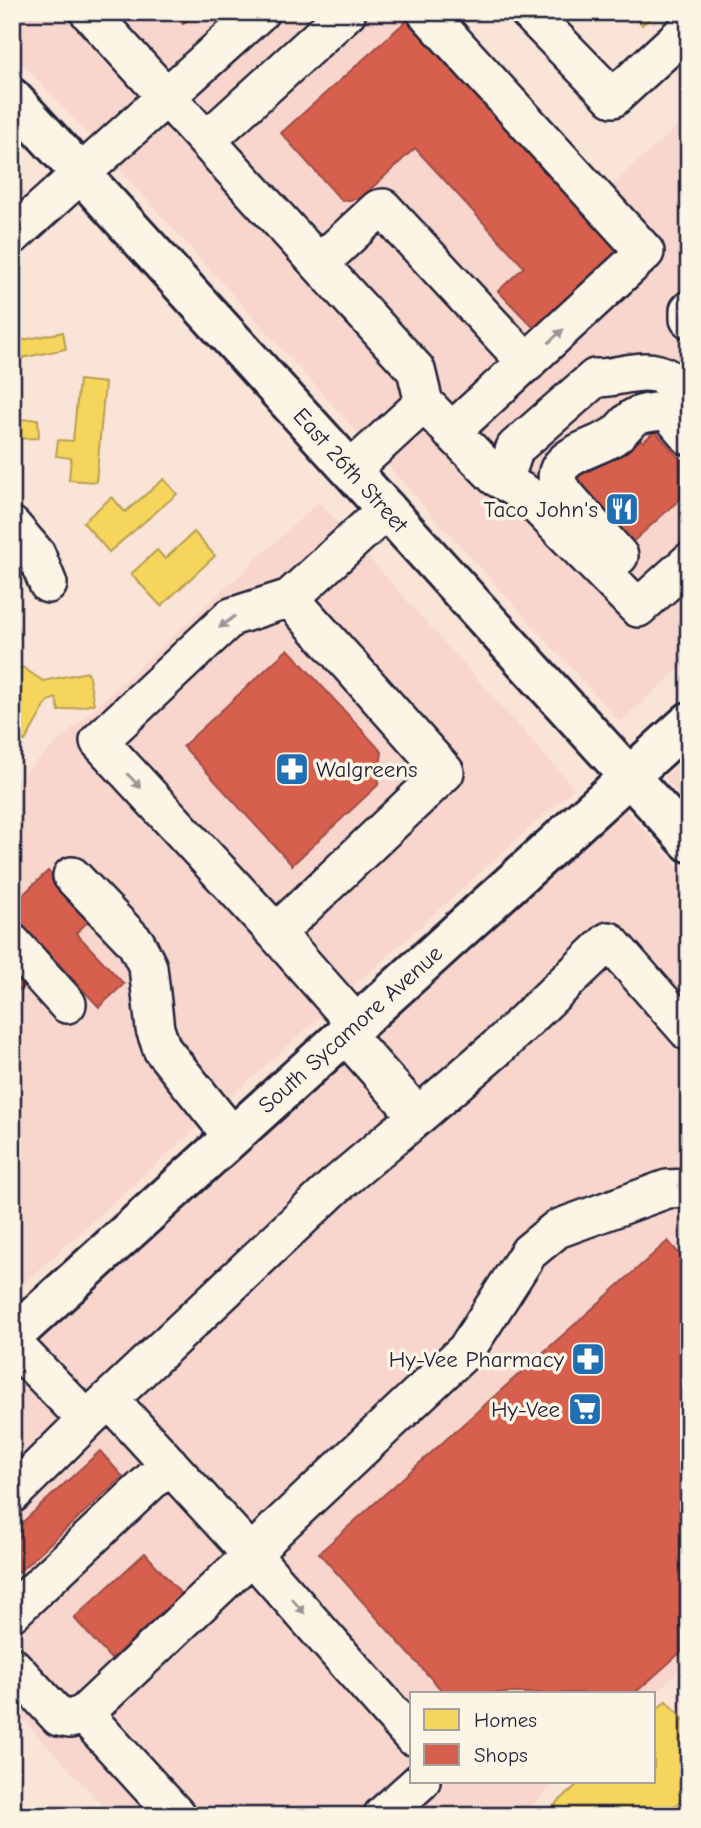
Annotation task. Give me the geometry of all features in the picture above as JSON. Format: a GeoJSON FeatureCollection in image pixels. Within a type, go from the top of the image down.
{"type":"FeatureCollection","features":[{"type":"Feature","properties":{"kind":"main road","name":"East 26th Street"},"geometry":{"type":"LineString","coordinates":[[12,98],[689,842]]}},
{"type":"Feature","properties":{"kind":"main road","name":"South Sycamore Avenue"},"geometry":{"type":"LineString","coordinates":[[12,1337],[689,722]]}},
{"type":"Feature","properties":{"kind":"street"},"geometry":{"type":"LineString","coordinates":[[89,12],[416,370],[424,403],[451,432],[503,472],[526,494],[638,608],[689,562]]}},
{"type":"Feature","properties":{"kind":"street"},"geometry":{"type":"LineString","coordinates":[[12,236],[261,12]]}},
{"type":"Feature","properties":{"kind":"street"},"geometry":{"type":"LineString","coordinates":[[207,140],[347,12]]}},
{"type":"Feature","properties":{"kind":"street"},"geometry":{"type":"LineString","coordinates":[[426,12],[643,246],[645,252],[451,432]]}},
{"type":"Feature","properties":{"kind":"street"},"geometry":{"type":"LineString","coordinates":[[529,12],[613,98],[689,28]]}},
{"type":"Feature","properties":{"kind":"street"},"geometry":{"type":"LineString","coordinates":[[320,263],[378,209],[383,208],[527,363]]}},
{"type":"Feature","properties":{"kind":"street"},"geometry":{"type":"LineString","coordinates":[[689,310],[689,319]]}},
{"type":"Feature","properties":{"kind":"street"},"geometry":{"type":"LineString","coordinates":[[503,472],[515,448],[595,378],[613,379],[643,372],[667,377],[682,416],[635,416],[614,436],[567,459],[556,472],[555,479],[561,490],[653,595]]}},
{"type":"Feature","properties":{"kind":"street"},"geometry":{"type":"LineString","coordinates":[[351,470],[424,403]]}},
{"type":"Feature","properties":{"kind":"street"},"geometry":{"type":"LineString","coordinates":[[387,509],[290,598],[231,617],[100,741],[100,745],[276,933],[418,1116]]}},
{"type":"Feature","properties":{"kind":"street"},"geometry":{"type":"LineString","coordinates":[[12,526],[36,554],[48,584]]}},
{"type":"Feature","properties":{"kind":"street"},"geometry":{"type":"LineString","coordinates":[[276,933],[445,772],[290,598]]}},
{"type":"Feature","properties":{"kind":"street"},"geometry":{"type":"LineString","coordinates":[[72,876],[136,943],[148,967],[155,1029],[162,1049],[232,1136]]}},
{"type":"Feature","properties":{"kind":"street"},"geometry":{"type":"LineString","coordinates":[[12,1494],[334,1186],[460,1082],[609,941],[689,1032]]}},
{"type":"Feature","properties":{"kind":"street"},"geometry":{"type":"LineString","coordinates":[[12,943],[66,1004]]}},
{"type":"Feature","properties":{"kind":"street"},"geometry":{"type":"LineString","coordinates":[[12,1666],[59,1717],[70,1719],[84,1714],[466,1350],[529,1252],[557,1229],[667,1189],[689,1188]]}},
{"type":"Feature","properties":{"kind":"street"},"geometry":{"type":"LineString","coordinates":[[12,1343],[169,1464],[410,1734]]}},
{"type":"Feature","properties":{"kind":"street"},"geometry":{"type":"LineString","coordinates":[[12,1612],[169,1464]]}},
{"type":"Feature","properties":{"kind":"street"},"geometry":{"type":"LineString","coordinates":[[84,1714],[177,1816]]}},
{"type":"Feature","properties":{"kind":"street"},"geometry":{"type":"LineString","coordinates":[[382,1816],[419,1783]]}},
{"type":"Feature","properties":{"kind":"shaded area"},"geometry":{"type":"Polygon","coordinates":[[[12,12],[451,12],[610,187],[689,116],[689,660],[620,722],[12,51],[12,12]]]}},
{"type":"Feature","properties":{"kind":"shaded area"},"geometry":{"type":"Polygon","coordinates":[[[319,502],[574,788],[12,1294],[12,784],[319,502]]]}},
{"type":"Feature","properties":{"kind":"shaded area"},"geometry":{"type":"Polygon","coordinates":[[[689,755],[689,805],[664,777],[689,755]]]}},
{"type":"Feature","properties":{"kind":"shaded area"},"geometry":{"type":"Polygon","coordinates":[[[623,807],[689,880],[689,1662],[656,1692],[410,1692],[410,1783],[556,1783],[520,1816],[112,1816],[12,1707],[12,1363],[623,807]]]}},
{"type":"Feature","properties":{"kind":"building: Homes"},"geometry":{"type":"Polygon","coordinates":[[[632,12],[657,12],[642,25],[632,12]]]}},
{"type":"Feature","properties":{"kind":"building: Homes"},"geometry":{"type":"Polygon","coordinates":[[[63,332],[66,349],[21,358],[18,341],[63,332]]]}},
{"type":"Feature","properties":{"kind":"building: Homes"},"geometry":{"type":"Polygon","coordinates":[[[79,380],[105,383],[96,482],[69,480],[71,458],[56,456],[58,440],[73,441],[79,380]]]}},
{"type":"Feature","properties":{"kind":"building: Homes"},"geometry":{"type":"Polygon","coordinates":[[[38,419],[39,438],[12,439],[12,420],[38,419]]]}},
{"type":"Feature","properties":{"kind":"building: Homes"},"geometry":{"type":"Polygon","coordinates":[[[164,479],[177,494],[109,552],[83,522],[112,497],[125,512],[164,479]]]}},
{"type":"Feature","properties":{"kind":"building: Homes"},"geometry":{"type":"Polygon","coordinates":[[[194,532],[215,556],[161,606],[131,574],[157,550],[165,559],[194,532]]]}},
{"type":"Feature","properties":{"kind":"building: Homes"},"geometry":{"type":"Polygon","coordinates":[[[22,667],[43,681],[88,672],[94,704],[59,711],[56,698],[48,701],[25,741],[12,733],[12,682],[22,667]]]}},
{"type":"Feature","properties":{"kind":"building: Homes"},"geometry":{"type":"Polygon","coordinates":[[[666,1701],[689,1725],[689,1792],[664,1816],[543,1816],[579,1783],[656,1783],[656,1710],[666,1701]]]}},
{"type":"Feature","properties":{"kind":"building: Shops"},"geometry":{"type":"Polygon","coordinates":[[[172,12],[196,12],[183,24],[172,12]]]}},
{"type":"Feature","properties":{"kind":"building: Shops"},"geometry":{"type":"Polygon","coordinates":[[[413,15],[622,249],[535,329],[498,291],[524,267],[415,148],[361,198],[342,201],[281,133],[413,15]]]}},
{"type":"Feature","properties":{"kind":"building: Shops"},"geometry":{"type":"Polygon","coordinates":[[[655,431],[689,469],[689,491],[629,545],[570,479],[616,448],[622,455],[640,439],[643,442],[655,431]]]}},
{"type":"Feature","properties":{"kind":"building: Shops","name":"Walgreens"},"geometry":{"type":"Polygon","coordinates":[[[288,649],[382,752],[378,785],[292,865],[183,746],[288,649]]]}},
{"type":"Feature","properties":{"kind":"building: Shops"},"geometry":{"type":"Polygon","coordinates":[[[48,871],[92,918],[76,933],[124,984],[99,1007],[12,914],[12,905],[48,871]]]}},
{"type":"Feature","properties":{"kind":"building: Shops"},"geometry":{"type":"Polygon","coordinates":[[[12,953],[34,977],[12,996],[12,953]]]}},
{"type":"Feature","properties":{"kind":"building: Shops","name":"Hy-Vee"},"geometry":{"type":"Polygon","coordinates":[[[668,1241],[689,1265],[689,1645],[636,1692],[443,1692],[319,1553],[668,1241]]]}},
{"type":"Feature","properties":{"kind":"building: Shops"},"geometry":{"type":"Polygon","coordinates":[[[100,1451],[123,1477],[12,1578],[12,1532],[100,1451]]]}},
{"type":"Feature","properties":{"kind":"building: Shops"},"geometry":{"type":"Polygon","coordinates":[[[145,1553],[182,1595],[111,1659],[74,1618],[145,1553]]]}},
{"type":"Feature","properties":{"kind":"place","name":"Taco John's"},"geometry":{"type":"Point","coordinates":[622,509]}},
{"type":"Feature","properties":{"kind":"place","name":"Walgreens"},"geometry":{"type":"Point","coordinates":[292,769]}},
{"type":"Feature","properties":{"kind":"place","name":"Hy-Vee Pharmacy"},"geometry":{"type":"Point","coordinates":[588,1359]}},
{"type":"Feature","properties":{"kind":"place","name":"Hy-Vee"},"geometry":{"type":"Point","coordinates":[585,1409]}}]}
